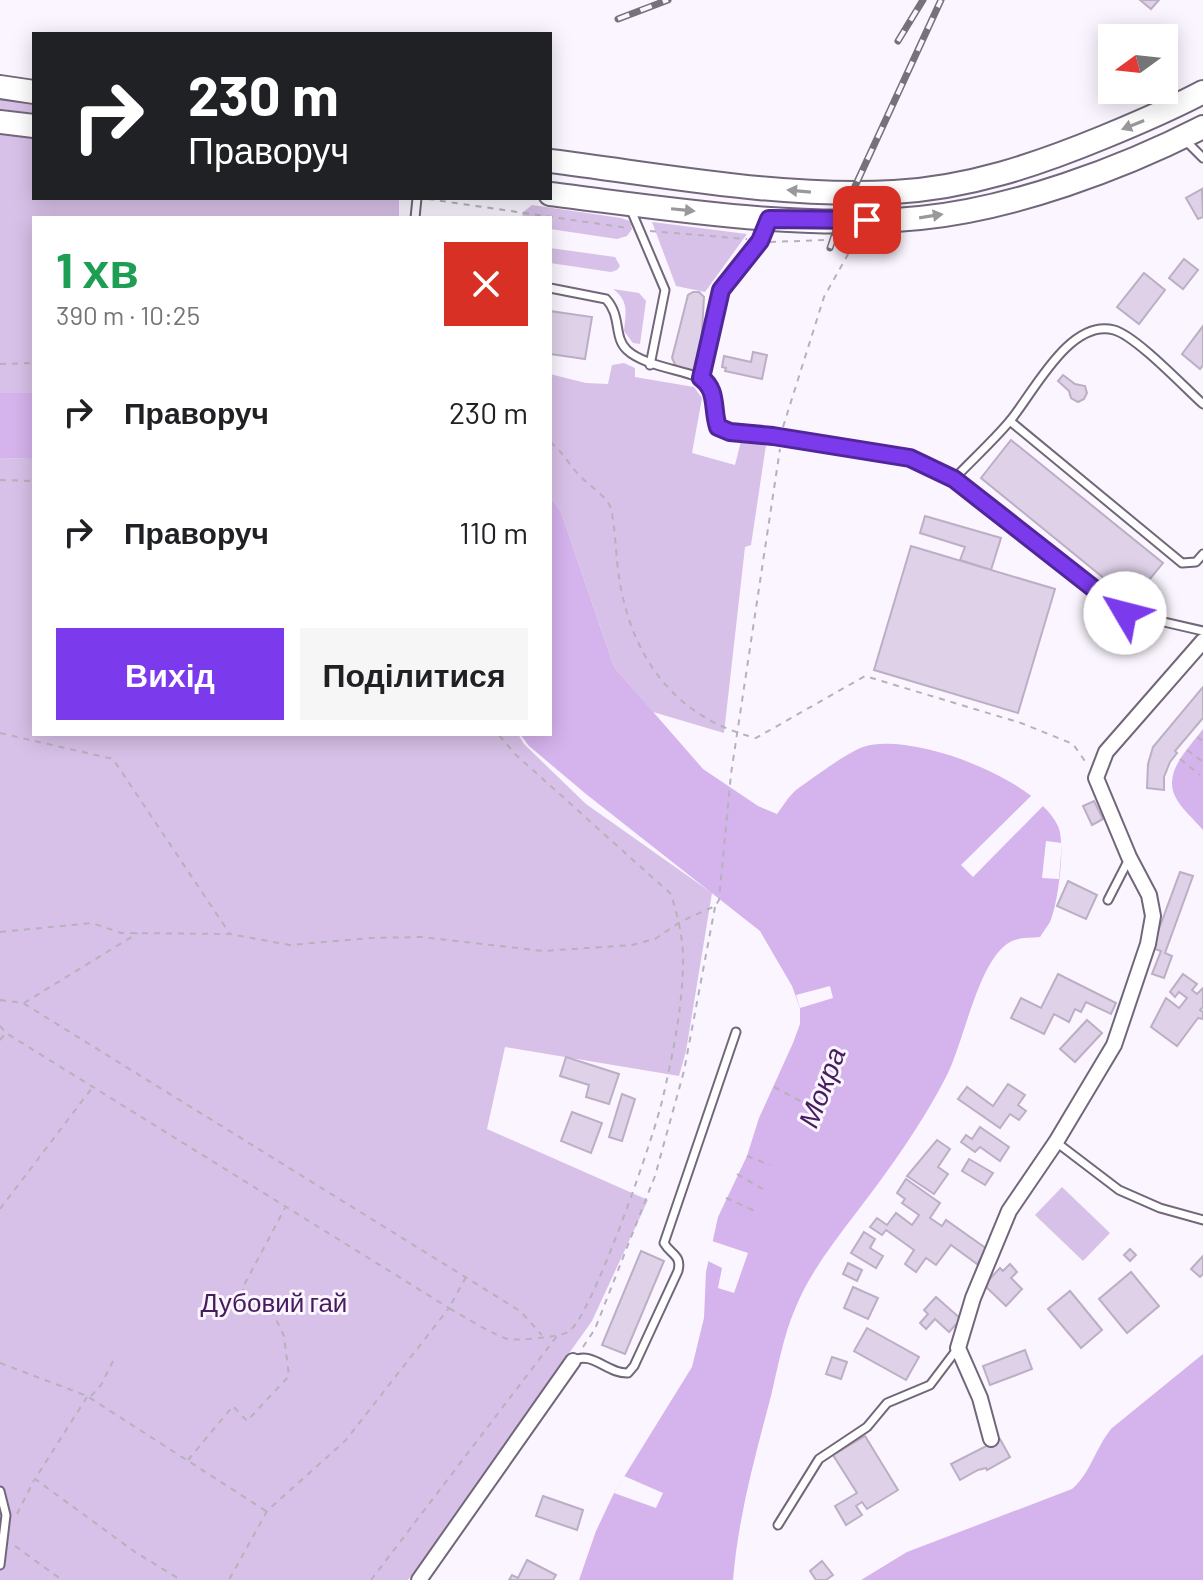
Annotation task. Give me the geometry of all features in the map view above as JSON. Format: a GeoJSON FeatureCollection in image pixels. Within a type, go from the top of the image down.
{"type":"FeatureCollection","features":[{"type":"Feature","properties":{"kind":"main road"},"geometry":{"type":"LineString","coordinates":[[0,87],[32,92]]}},
{"type":"Feature","properties":{"kind":"main road"},"geometry":{"type":"LineString","coordinates":[[552,161],[821,193],[896,192],[998,176],[1171,110],[1203,92]]}},
{"type":"Feature","properties":{"kind":"main road"},"geometry":{"type":"LineString","coordinates":[[0,122],[32,126]]}},
{"type":"Feature","properties":{"kind":"main road"},"geometry":{"type":"LineString","coordinates":[[552,194],[769,219],[839,221],[921,218],[982,208],[1076,181],[1203,127]]}},
{"type":"Feature","properties":{"kind":"street"},"geometry":{"type":"LineString","coordinates":[[991,1439],[980,1398],[958,1348],[973,1298],[1009,1211],[1056,1142],[1114,1045],[1148,944],[1153,916],[1149,895],[1129,857],[1096,778],[1106,752],[1203,641]]}},
{"type":"Feature","properties":{"kind":"street"},"geometry":{"type":"LineString","coordinates":[[419,1580],[573,1361]]}},
{"type":"Feature","properties":{"kind":"lane"},"geometry":{"type":"LineString","coordinates":[[1182,137],[1203,158]]}},
{"type":"Feature","properties":{"kind":"lane"},"geometry":{"type":"LineString","coordinates":[[629,204],[665,290],[650,365]]}},
{"type":"Feature","properties":{"kind":"lane"},"geometry":{"type":"LineString","coordinates":[[701,378],[721,290],[760,241],[769,219]]}},
{"type":"Feature","properties":{"kind":"lane"},"geometry":{"type":"LineString","coordinates":[[552,288],[606,299],[617,316],[620,341],[626,349],[650,365],[701,378],[709,383],[718,427],[730,432],[910,458],[954,479],[1125,613],[1203,631]]}},
{"type":"Feature","properties":{"kind":"lane"},"geometry":{"type":"LineString","coordinates":[[954,479],[1010,421],[1064,349],[1081,336],[1098,330],[1114,330],[1132,340],[1203,404]]}},
{"type":"Feature","properties":{"kind":"lane"},"geometry":{"type":"LineString","coordinates":[[1010,421],[1182,563],[1196,562],[1203,554]]}},
{"type":"Feature","properties":{"kind":"lane"},"geometry":{"type":"LineString","coordinates":[[1108,900],[1129,857]]}},
{"type":"Feature","properties":{"kind":"lane"},"geometry":{"type":"LineString","coordinates":[[573,1361],[588,1357],[619,1373],[628,1373],[634,1366],[678,1271],[680,1263],[677,1255],[664,1243],[736,1032]]}},
{"type":"Feature","properties":{"kind":"lane"},"geometry":{"type":"LineString","coordinates":[[1056,1142],[1119,1190],[1160,1208],[1203,1220]]}},
{"type":"Feature","properties":{"kind":"lane"},"geometry":{"type":"LineString","coordinates":[[778,1525],[819,1459],[867,1427],[887,1403],[930,1385],[958,1348]]}},
{"type":"Feature","properties":{"kind":"lane"},"geometry":{"type":"LineString","coordinates":[[0,1491],[6,1515],[0,1565]]}},
{"type":"Feature","properties":{"kind":"path"},"geometry":{"type":"LineString","coordinates":[[436,200],[544,216]]}},
{"type":"Feature","properties":{"kind":"path"},"geometry":{"type":"LineString","coordinates":[[552,217],[639,230],[778,244],[833,240]]}},
{"type":"Feature","properties":{"kind":"path"},"geometry":{"type":"LineString","coordinates":[[573,1361],[595,1329],[655,1176],[684,1071],[715,906],[719,900],[731,774],[781,437],[824,297],[857,240],[845,240]]}},
{"type":"Feature","properties":{"kind":"path"},"geometry":{"type":"LineString","coordinates":[[0,364],[32,363]]}},
{"type":"Feature","properties":{"kind":"path"},"geometry":{"type":"LineString","coordinates":[[552,444],[610,505],[628,622],[655,675],[696,713],[737,733],[756,738],[865,676],[1021,723],[1073,744],[1096,778]]}},
{"type":"Feature","properties":{"kind":"path"},"geometry":{"type":"LineString","coordinates":[[0,480],[32,481]]}},
{"type":"Feature","properties":{"kind":"path"},"geometry":{"type":"LineString","coordinates":[[0,733],[113,759],[230,934]]}},
{"type":"Feature","properties":{"kind":"path"},"geometry":{"type":"LineString","coordinates":[[0,1026],[6,1033],[449,1308],[508,1339],[558,1336],[571,1330],[585,1312],[611,1252],[662,1101],[677,1028],[683,965],[680,922],[671,894],[516,755],[500,736]]}},
{"type":"Feature","properties":{"kind":"path"},"geometry":{"type":"LineString","coordinates":[[1197,737],[1203,741]]}},
{"type":"Feature","properties":{"kind":"path"},"geometry":{"type":"LineString","coordinates":[[1187,750],[1203,762]]}},
{"type":"Feature","properties":{"kind":"path"},"geometry":{"type":"LineString","coordinates":[[1180,759],[1200,775]]}},
{"type":"Feature","properties":{"kind":"path"},"geometry":{"type":"LineString","coordinates":[[0,932],[92,923],[121,933],[230,934],[290,945],[422,937],[543,951],[632,945],[655,939],[680,922],[715,906]]}},
{"type":"Feature","properties":{"kind":"path"},"geometry":{"type":"LineString","coordinates":[[23,1003],[138,933]]}},
{"type":"Feature","properties":{"kind":"path"},"geometry":{"type":"LineString","coordinates":[[0,1000],[23,1003],[466,1277],[520,1311],[542,1336]]}},
{"type":"Feature","properties":{"kind":"path"},"geometry":{"type":"LineString","coordinates":[[0,1040],[6,1033]]}},
{"type":"Feature","properties":{"kind":"path"},"geometry":{"type":"LineString","coordinates":[[0,1209],[93,1087]]}},
{"type":"Feature","properties":{"kind":"path"},"geometry":{"type":"LineString","coordinates":[[774,1087],[804,1103]]}},
{"type":"Feature","properties":{"kind":"path"},"geometry":{"type":"LineString","coordinates":[[747,1156],[770,1165]]}},
{"type":"Feature","properties":{"kind":"path"},"geometry":{"type":"LineString","coordinates":[[737,1174],[768,1192]]}},
{"type":"Feature","properties":{"kind":"path"},"geometry":{"type":"LineString","coordinates":[[726,1198],[755,1211]]}},
{"type":"Feature","properties":{"kind":"path"},"geometry":{"type":"LineString","coordinates":[[188,1460],[233,1406],[247,1421],[289,1376],[284,1336],[269,1305],[242,1289],[286,1207]]}},
{"type":"Feature","properties":{"kind":"path"},"geometry":{"type":"LineString","coordinates":[[229,1580],[267,1511],[346,1440],[449,1308],[466,1277]]}},
{"type":"Feature","properties":{"kind":"path"},"geometry":{"type":"LineString","coordinates":[[371,1580],[558,1336]]}},
{"type":"Feature","properties":{"kind":"path"},"geometry":{"type":"LineString","coordinates":[[62,1580],[5,1539],[35,1479],[89,1396],[101,1385],[113,1361]]}},
{"type":"Feature","properties":{"kind":"path"},"geometry":{"type":"LineString","coordinates":[[0,1363],[89,1396],[267,1511]]}},
{"type":"Feature","properties":{"kind":"path"},"geometry":{"type":"LineString","coordinates":[[35,1479],[135,1552],[181,1580]]}},
{"type":"Feature","properties":{"kind":"green space"},"geometry":{"type":"Polygon","coordinates":[[[0,98],[32,103],[32,113],[0,109],[0,98]]]}},
{"type":"Feature","properties":{"kind":"green space"},"geometry":{"type":"Polygon","coordinates":[[[0,121],[32,126],[32,200],[399,200],[399,216],[32,216],[32,393],[0,393],[0,121]]]}},
{"type":"Feature","properties":{"kind":"green space"},"geometry":{"type":"Polygon","coordinates":[[[532,205],[621,218],[630,221],[632,229],[627,236],[617,239],[552,229],[552,216],[523,216],[522,213],[532,205]]]}},
{"type":"Feature","properties":{"kind":"green space"},"geometry":{"type":"Polygon","coordinates":[[[652,222],[747,234],[705,292],[676,286],[652,222]]]}},
{"type":"Feature","properties":{"kind":"green space"},"geometry":{"type":"Polygon","coordinates":[[[552,248],[615,257],[620,266],[611,272],[552,263],[552,248]]]}},
{"type":"Feature","properties":{"kind":"green space"},"geometry":{"type":"Polygon","coordinates":[[[613,289],[639,293],[646,301],[640,344],[633,343],[624,331],[624,303],[613,289]]]}},
{"type":"Feature","properties":{"kind":"green space"},"geometry":{"type":"Polygon","coordinates":[[[624,363],[635,368],[635,377],[694,387],[702,398],[692,453],[735,465],[741,441],[766,445],[751,545],[745,547],[724,733],[653,712],[614,667],[561,512],[552,499],[552,374],[586,383],[608,384],[612,365],[624,363]]]}},
{"type":"Feature","properties":{"kind":"green space","name":"Дубовий гай"},"geometry":{"type":"Polygon","coordinates":[[[0,458],[32,459],[32,736],[519,736],[586,804],[712,893],[686,1051],[679,1076],[505,1047],[487,1129],[648,1200],[592,1321],[408,1580],[0,1580],[0,458]]]}},
{"type":"Feature","properties":{"kind":"green space"},"geometry":{"type":"Polygon","coordinates":[[[1062,1187],[1110,1233],[1083,1261],[1035,1215],[1062,1187]]]}},
{"type":"Feature","properties":{"kind":"water"},"geometry":{"type":"Polygon","coordinates":[[[0,393],[32,393],[32,459],[0,458],[0,393]]]}},
{"type":"Feature","properties":{"kind":"water","name":"Мокра"},"geometry":{"type":"Polygon","coordinates":[[[552,499],[561,512],[614,667],[703,769],[758,806],[777,814],[796,790],[839,760],[863,747],[885,744],[940,753],[1000,776],[1045,808],[1058,826],[1060,874],[1050,922],[1040,937],[1010,942],[989,966],[953,1062],[937,1095],[893,1163],[822,1259],[795,1309],[784,1341],[748,1487],[733,1580],[579,1580],[596,1531],[614,1493],[692,1367],[704,1318],[706,1272],[718,1217],[747,1156],[759,1118],[793,1043],[800,1024],[800,1008],[792,986],[760,931],[529,746],[522,736],[552,736],[552,499]]]}},
{"type":"Feature","properties":{"kind":"water"},"geometry":{"type":"Polygon","coordinates":[[[1203,729],[1203,830],[1175,796],[1172,778],[1180,760],[1203,729]]]}},
{"type":"Feature","properties":{"kind":"water"},"geometry":{"type":"Polygon","coordinates":[[[1203,1354],[1203,1580],[861,1580],[907,1552],[1072,1489],[1079,1483],[1112,1428],[1203,1354]]]}},
{"type":"Feature","properties":{"kind":"pier"},"geometry":{"type":"Polygon","coordinates":[[[1032,795],[1043,806],[973,877],[961,865],[1032,795]]]}},
{"type":"Feature","properties":{"kind":"pier"},"geometry":{"type":"Polygon","coordinates":[[[1046,841],[1062,843],[1059,879],[1042,878],[1046,841]]]}},
{"type":"Feature","properties":{"kind":"pier"},"geometry":{"type":"Polygon","coordinates":[[[830,986],[833,998],[800,1008],[796,995],[830,986]]]}},
{"type":"Feature","properties":{"kind":"pier"},"geometry":{"type":"Polygon","coordinates":[[[712,1241],[748,1253],[734,1293],[718,1288],[722,1268],[708,1261],[712,1241]]]}},
{"type":"Feature","properties":{"kind":"pier"},"geometry":{"type":"Polygon","coordinates":[[[624,1476],[663,1493],[656,1508],[614,1493],[624,1476]]]}},
{"type":"Feature","properties":{"kind":"building"},"geometry":{"type":"Polygon","coordinates":[[[1140,0],[1159,0],[1151,9],[1140,0]]]}},
{"type":"Feature","properties":{"kind":"building"},"geometry":{"type":"Polygon","coordinates":[[[1202,189],[1203,217],[1198,219],[1186,198],[1202,189]]]}},
{"type":"Feature","properties":{"kind":"building"},"geometry":{"type":"Polygon","coordinates":[[[1184,259],[1198,270],[1183,289],[1169,278],[1184,259]]]}},
{"type":"Feature","properties":{"kind":"building"},"geometry":{"type":"Polygon","coordinates":[[[1144,273],[1165,290],[1139,324],[1117,307],[1144,273]]]}},
{"type":"Feature","properties":{"kind":"building"},"geometry":{"type":"Polygon","coordinates":[[[699,292],[704,297],[700,364],[691,372],[677,369],[672,358],[688,295],[699,292]]]}},
{"type":"Feature","properties":{"kind":"building"},"geometry":{"type":"Polygon","coordinates":[[[552,311],[592,317],[585,359],[552,354],[552,311]]]}},
{"type":"Feature","properties":{"kind":"building"},"geometry":{"type":"Polygon","coordinates":[[[1203,326],[1203,365],[1200,369],[1182,354],[1203,326]]]}},
{"type":"Feature","properties":{"kind":"building"},"geometry":{"type":"Polygon","coordinates":[[[753,352],[767,355],[762,379],[725,371],[726,368],[722,367],[724,356],[751,362],[753,352]]]}},
{"type":"Feature","properties":{"kind":"building"},"geometry":{"type":"Polygon","coordinates":[[[1063,375],[1075,384],[1085,386],[1087,393],[1084,399],[1078,402],[1071,398],[1069,391],[1058,381],[1063,375]]]}},
{"type":"Feature","properties":{"kind":"building"},"geometry":{"type":"Polygon","coordinates":[[[1011,440],[1163,563],[1132,601],[981,478],[1011,440]]]}},
{"type":"Feature","properties":{"kind":"building"},"geometry":{"type":"Polygon","coordinates":[[[925,516],[1001,538],[991,570],[960,560],[965,547],[920,533],[925,516]]]}},
{"type":"Feature","properties":{"kind":"building"},"geometry":{"type":"Polygon","coordinates":[[[911,546],[1055,589],[1018,713],[874,670],[911,546]]]}},
{"type":"Feature","properties":{"kind":"building"},"geometry":{"type":"Polygon","coordinates":[[[1203,687],[1203,718],[1175,751],[1177,753],[1164,777],[1164,790],[1147,788],[1148,764],[1153,747],[1203,687]]]}},
{"type":"Feature","properties":{"kind":"building"},"geometry":{"type":"Polygon","coordinates":[[[1094,801],[1103,819],[1092,825],[1083,806],[1094,801]]]}},
{"type":"Feature","properties":{"kind":"building"},"geometry":{"type":"Polygon","coordinates":[[[1180,872],[1193,876],[1165,953],[1172,956],[1164,978],[1152,974],[1161,951],[1152,948],[1180,872]]]}},
{"type":"Feature","properties":{"kind":"building"},"geometry":{"type":"Polygon","coordinates":[[[1068,881],[1097,895],[1086,919],[1057,906],[1068,881]]]}},
{"type":"Feature","properties":{"kind":"building"},"geometry":{"type":"Polygon","coordinates":[[[1058,974],[1116,1003],[1111,1014],[1086,1002],[1081,1012],[1075,1009],[1069,1022],[1054,1014],[1044,1034],[1011,1018],[1021,998],[1041,1008],[1058,974]]]}},
{"type":"Feature","properties":{"kind":"building"},"geometry":{"type":"Polygon","coordinates":[[[1183,974],[1197,984],[1192,990],[1197,994],[1203,988],[1203,1007],[1200,1010],[1203,1019],[1198,1018],[1177,1046],[1151,1027],[1166,998],[1179,1008],[1187,998],[1179,992],[1175,997],[1170,992],[1183,974]]]}},
{"type":"Feature","properties":{"kind":"building"},"geometry":{"type":"Polygon","coordinates":[[[1087,1020],[1102,1033],[1075,1062],[1060,1049],[1087,1020]]]}},
{"type":"Feature","properties":{"kind":"building"},"geometry":{"type":"Polygon","coordinates":[[[566,1057],[619,1074],[609,1104],[586,1097],[589,1085],[560,1076],[566,1057]]]}},
{"type":"Feature","properties":{"kind":"building"},"geometry":{"type":"Polygon","coordinates":[[[1008,1084],[1025,1095],[1018,1105],[1026,1111],[1019,1120],[1010,1114],[1000,1128],[958,1099],[967,1087],[993,1106],[1008,1084]]]}},
{"type":"Feature","properties":{"kind":"building"},"geometry":{"type":"Polygon","coordinates":[[[622,1094],[635,1099],[622,1141],[609,1137],[622,1094]]]}},
{"type":"Feature","properties":{"kind":"building"},"geometry":{"type":"Polygon","coordinates":[[[572,1112],[602,1123],[591,1153],[561,1141],[572,1112]]]}},
{"type":"Feature","properties":{"kind":"building"},"geometry":{"type":"Polygon","coordinates":[[[980,1127],[1009,1147],[1000,1161],[980,1147],[975,1152],[961,1142],[966,1135],[972,1139],[980,1127]]]}},
{"type":"Feature","properties":{"kind":"building"},"geometry":{"type":"Polygon","coordinates":[[[937,1140],[950,1149],[938,1167],[948,1174],[934,1194],[907,1176],[937,1140]]]}},
{"type":"Feature","properties":{"kind":"building"},"geometry":{"type":"Polygon","coordinates":[[[969,1159],[993,1173],[985,1185],[962,1171],[969,1159]]]}},
{"type":"Feature","properties":{"kind":"building"},"geometry":{"type":"Polygon","coordinates":[[[906,1179],[940,1203],[930,1218],[942,1226],[946,1220],[987,1249],[977,1264],[951,1245],[936,1265],[926,1258],[916,1272],[905,1264],[914,1250],[886,1230],[882,1235],[870,1227],[877,1218],[887,1225],[896,1213],[912,1225],[919,1215],[902,1203],[905,1199],[897,1193],[906,1179]]]}},
{"type":"Feature","properties":{"kind":"building"},"geometry":{"type":"Polygon","coordinates":[[[864,1232],[875,1239],[870,1248],[883,1256],[876,1268],[851,1253],[864,1232]]]}},
{"type":"Feature","properties":{"kind":"building"},"geometry":{"type":"Polygon","coordinates":[[[1130,1249],[1136,1255],[1130,1261],[1124,1255],[1130,1249]]]}},
{"type":"Feature","properties":{"kind":"building"},"geometry":{"type":"Polygon","coordinates":[[[641,1251],[664,1261],[625,1354],[602,1345],[641,1251]]]}},
{"type":"Feature","properties":{"kind":"building"},"geometry":{"type":"Polygon","coordinates":[[[1203,1256],[1203,1274],[1200,1277],[1191,1269],[1203,1256]]]}},
{"type":"Feature","properties":{"kind":"building"},"geometry":{"type":"Polygon","coordinates":[[[848,1263],[862,1270],[857,1281],[843,1274],[848,1263]]]}},
{"type":"Feature","properties":{"kind":"building"},"geometry":{"type":"Polygon","coordinates":[[[1010,1264],[1017,1272],[1011,1278],[1022,1289],[1006,1306],[984,1285],[1000,1268],[1003,1271],[1010,1264]]]}},
{"type":"Feature","properties":{"kind":"building"},"geometry":{"type":"Polygon","coordinates":[[[1131,1272],[1159,1306],[1127,1333],[1099,1299],[1131,1272]]]}},
{"type":"Feature","properties":{"kind":"building"},"geometry":{"type":"Polygon","coordinates":[[[853,1287],[878,1298],[868,1319],[844,1308],[853,1287]]]}},
{"type":"Feature","properties":{"kind":"building"},"geometry":{"type":"Polygon","coordinates":[[[1070,1291],[1102,1330],[1081,1348],[1048,1309],[1070,1291]]]}},
{"type":"Feature","properties":{"kind":"building"},"geometry":{"type":"Polygon","coordinates":[[[936,1297],[961,1319],[949,1332],[935,1319],[926,1329],[920,1323],[928,1314],[924,1310],[936,1297]]]}},
{"type":"Feature","properties":{"kind":"building"},"geometry":{"type":"Polygon","coordinates":[[[867,1328],[919,1357],[906,1380],[854,1351],[867,1328]]]}},
{"type":"Feature","properties":{"kind":"building"},"geometry":{"type":"Polygon","coordinates":[[[1025,1350],[1032,1369],[990,1385],[983,1366],[1025,1350]]]}},
{"type":"Feature","properties":{"kind":"building"},"geometry":{"type":"Polygon","coordinates":[[[832,1357],[847,1362],[841,1379],[826,1374],[832,1357]]]}},
{"type":"Feature","properties":{"kind":"building"},"geometry":{"type":"Polygon","coordinates":[[[865,1436],[898,1490],[867,1509],[862,1502],[856,1506],[862,1515],[846,1525],[835,1506],[857,1493],[833,1455],[865,1436]]]}},
{"type":"Feature","properties":{"kind":"building"},"geometry":{"type":"Polygon","coordinates":[[[1000,1439],[1010,1457],[960,1480],[951,1464],[1000,1439]]]}},
{"type":"Feature","properties":{"kind":"building"},"geometry":{"type":"Polygon","coordinates":[[[543,1496],[583,1510],[577,1530],[536,1516],[543,1496]]]}},
{"type":"Feature","properties":{"kind":"building"},"geometry":{"type":"Polygon","coordinates":[[[527,1560],[556,1575],[553,1580],[509,1580],[512,1575],[518,1578],[527,1560]]]}},
{"type":"Feature","properties":{"kind":"building"},"geometry":{"type":"Polygon","coordinates":[[[822,1561],[833,1575],[826,1580],[816,1580],[810,1571],[822,1561]]]}},
{"type":"Feature","properties":{"kind":"railway"},"geometry":{"type":"LineString","coordinates":[[618,19],[668,0]]}},
{"type":"Feature","properties":{"kind":"railway"},"geometry":{"type":"LineString","coordinates":[[898,41],[923,0]]}},
{"type":"Feature","properties":{"kind":"railway"},"geometry":{"type":"LineString","coordinates":[[830,248],[839,221],[941,0]]}},
{"type":"Feature","properties":{"kind":"route"},"geometry":{"type":"LineString","coordinates":[[867,220],[769,219],[760,241],[719,294],[701,378],[709,383],[718,427],[730,432],[910,458],[954,479],[1125,613]]}}]}
